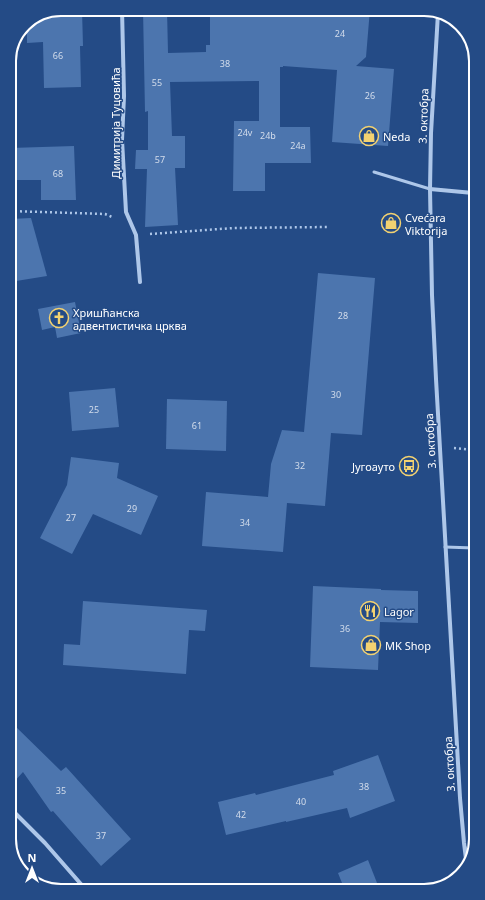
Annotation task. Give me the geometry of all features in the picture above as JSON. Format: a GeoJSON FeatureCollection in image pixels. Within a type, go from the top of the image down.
{"type":"FeatureCollection","features":[{"type":"Feature","properties":{"kind":"street","name":"Димитрија Туцовића"},"geometry":{"type":"LineString","coordinates":[[122,16],[124,96],[122,140],[125,204],[126,212],[136,235],[140,282]]}},
{"type":"Feature","properties":{"kind":"street","name":"3. октобра"},"geometry":{"type":"LineString","coordinates":[[438,18],[431,133],[430,189],[432,295],[460,798],[466,856]]}},
{"type":"Feature","properties":{"kind":"street"},"geometry":{"type":"LineString","coordinates":[[430,189],[469,193]]}},
{"type":"Feature","properties":{"kind":"street"},"geometry":{"type":"LineString","coordinates":[[16,814],[45,843],[81,884]]}},
{"type":"Feature","properties":{"kind":"lane"},"geometry":{"type":"LineString","coordinates":[[374,172],[430,189]]}},
{"type":"Feature","properties":{"kind":"lane"},"geometry":{"type":"LineString","coordinates":[[445,547],[469,548]]}},
{"type":"Feature","properties":{"kind":"lane"},"geometry":{"type":"LineString","coordinates":[[464,843],[467,852]]}},
{"type":"Feature","properties":{"kind":"path"},"geometry":{"type":"LineString","coordinates":[[16,211],[105,214],[115,219]]}},
{"type":"Feature","properties":{"kind":"path"},"geometry":{"type":"LineString","coordinates":[[136,235],[234,228],[328,227]]}},
{"type":"Feature","properties":{"kind":"path"},"geometry":{"type":"LineString","coordinates":[[440,446],[469,449]]}},
{"type":"Feature","properties":{"kind":"building"},"geometry":{"type":"Polygon","coordinates":[[[55,16],[82,16],[83,46],[80,46],[81,87],[44,88],[43,42],[27,43],[27,32],[31,27],[47,18],[55,16]]]}},
{"type":"Feature","properties":{"kind":"building"},"geometry":{"type":"Polygon","coordinates":[[[143,16],[167,16],[168,53],[206,52],[206,45],[210,45],[210,16],[369,16],[366,57],[356,66],[394,69],[388,146],[332,142],[337,70],[280,67],[280,127],[310,127],[311,163],[265,163],[265,191],[233,191],[234,121],[259,121],[259,81],[170,82],[172,136],[185,136],[185,168],[175,168],[178,225],[145,227],[147,169],[135,169],[136,150],[148,150],[148,111],[145,112],[143,16]]]}},
{"type":"Feature","properties":{"kind":"building"},"geometry":{"type":"Polygon","coordinates":[[[74,146],[76,200],[41,200],[41,180],[16,180],[16,148],[74,146]]]}},
{"type":"Feature","properties":{"kind":"building"},"geometry":{"type":"Polygon","coordinates":[[[31,218],[47,276],[16,281],[16,219],[31,218]]]}},
{"type":"Feature","properties":{"kind":"building"},"geometry":{"type":"Polygon","coordinates":[[[318,273],[375,278],[362,435],[331,433],[325,506],[287,503],[283,552],[202,546],[206,492],[268,497],[271,464],[282,430],[304,432],[318,273]]]}},
{"type":"Feature","properties":{"kind":"building","name":"Хришћанска адвентистичка црква"},"geometry":{"type":"Polygon","coordinates":[[[75,302],[81,333],[57,338],[55,327],[42,330],[38,309],[75,302]]]}},
{"type":"Feature","properties":{"kind":"building"},"geometry":{"type":"Polygon","coordinates":[[[115,388],[119,427],[72,431],[69,392],[115,388]]]}},
{"type":"Feature","properties":{"kind":"building"},"geometry":{"type":"Polygon","coordinates":[[[167,399],[227,401],[226,451],[166,449],[167,399]]]}},
{"type":"Feature","properties":{"kind":"building"},"geometry":{"type":"Polygon","coordinates":[[[71,457],[119,463],[117,478],[158,496],[141,535],[93,514],[72,554],[40,538],[67,485],[71,457]]]}},
{"type":"Feature","properties":{"kind":"building"},"geometry":{"type":"Polygon","coordinates":[[[313,586],[418,591],[418,623],[380,622],[378,670],[310,667],[313,586]]]}},
{"type":"Feature","properties":{"kind":"building"},"geometry":{"type":"Polygon","coordinates":[[[83,601],[207,610],[205,631],[189,630],[186,674],[63,665],[64,644],[80,645],[83,601]]]}},
{"type":"Feature","properties":{"kind":"building"},"geometry":{"type":"Polygon","coordinates":[[[16,727],[61,771],[66,767],[131,839],[101,866],[53,811],[51,812],[23,772],[16,780],[16,727]]]}},
{"type":"Feature","properties":{"kind":"building"},"geometry":{"type":"Polygon","coordinates":[[[378,755],[395,801],[350,818],[347,808],[226,835],[218,802],[255,793],[256,795],[334,775],[333,771],[378,755]]]}},
{"type":"Feature","properties":{"kind":"building"},"geometry":{"type":"Polygon","coordinates":[[[368,860],[377,884],[342,884],[338,873],[368,860]]]}},
{"type":"Feature","properties":{"kind":"place","name":"Neda"},"geometry":{"type":"Point","coordinates":[369,136]}},
{"type":"Feature","properties":{"kind":"place","name":"Cvećara Viktorija"},"geometry":{"type":"Point","coordinates":[391,223]}},
{"type":"Feature","properties":{"kind":"place","name":"Хришћанска адвентистичка црква"},"geometry":{"type":"Point","coordinates":[59,318]}},
{"type":"Feature","properties":{"kind":"place","name":"Југоауто"},"geometry":{"type":"Point","coordinates":[409,466]}},
{"type":"Feature","properties":{"kind":"place","name":"Lagor"},"geometry":{"type":"Point","coordinates":[370,611]}},
{"type":"Feature","properties":{"kind":"place","name":"MK Shop"},"geometry":{"type":"Point","coordinates":[371,645]}}]}
